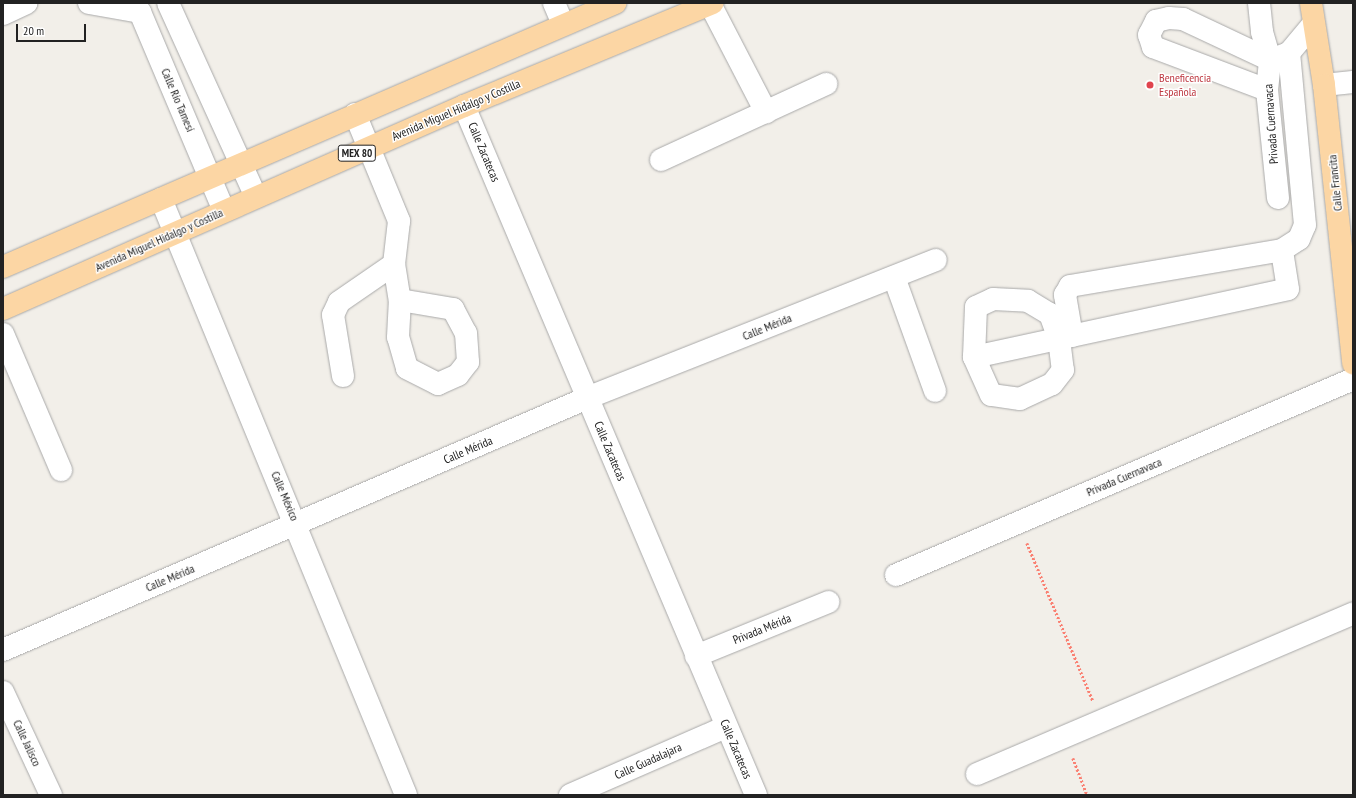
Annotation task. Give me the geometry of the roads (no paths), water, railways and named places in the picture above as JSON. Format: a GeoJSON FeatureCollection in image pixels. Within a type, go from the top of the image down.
{"type":"FeatureCollection","features":[{"type":"Feature","properties":{"kind":"main road"},"geometry":{"type":"LineString","coordinates":[[3,267],[563,24],[615,3]]}},
{"type":"Feature","properties":{"kind":"main road","name":"Calle Francita"},"geometry":{"type":"LineString","coordinates":[[1311,3],[1313,24],[1324,85],[1353,363]]}},
{"type":"Feature","properties":{"kind":"main road","name":"Avenida Miguel Hidalgo y Costilla"},"geometry":{"type":"LineString","coordinates":[[3,309],[464,106],[711,4]]}},
{"type":"Feature","properties":{"kind":"street"},"geometry":{"type":"LineString","coordinates":[[3,14],[27,3]]}},
{"type":"Feature","properties":{"kind":"street"},"geometry":{"type":"LineString","coordinates":[[89,3],[140,12],[163,3]]}},
{"type":"Feature","properties":{"kind":"street"},"geometry":{"type":"LineString","coordinates":[[168,3],[256,197]]}},
{"type":"Feature","properties":{"kind":"street"},"geometry":{"type":"LineString","coordinates":[[554,3],[563,24]]}},
{"type":"Feature","properties":{"kind":"street"},"geometry":{"type":"LineString","coordinates":[[1065,337],[1050,314],[1028,301],[993,299],[976,308],[974,357],[991,395],[1020,399],[1052,384],[1062,370],[1065,337],[1065,295],[1070,286],[1282,250],[1299,239],[1305,225],[1279,56],[1262,32],[1260,3]]}},
{"type":"Feature","properties":{"kind":"street"},"geometry":{"type":"LineString","coordinates":[[711,4],[766,112]]}},
{"type":"Feature","properties":{"kind":"street","name":"Calle Río Tamesí"},"geometry":{"type":"LineString","coordinates":[[140,12],[211,177],[224,211]]}},
{"type":"Feature","properties":{"kind":"street"},"geometry":{"type":"LineString","coordinates":[[1267,90],[1153,46],[1149,35],[1156,21],[1170,18],[1183,19],[1279,56]]}},
{"type":"Feature","properties":{"kind":"street"},"geometry":{"type":"LineString","coordinates":[[1279,56],[1313,24]]}},
{"type":"Feature","properties":{"kind":"street","name":"Privada Cuernavaca"},"geometry":{"type":"LineString","coordinates":[[1278,198],[1267,90],[1279,56]]}},
{"type":"Feature","properties":{"kind":"street"},"geometry":{"type":"LineString","coordinates":[[1324,85],[1353,82]]}},
{"type":"Feature","properties":{"kind":"street"},"geometry":{"type":"LineString","coordinates":[[661,160],[826,84]]}},
{"type":"Feature","properties":{"kind":"street","name":"Calle Zacatecas"},"geometry":{"type":"LineString","coordinates":[[464,106],[756,795]]}},
{"type":"Feature","properties":{"kind":"street"},"geometry":{"type":"LineString","coordinates":[[355,114],[399,221],[394,264],[400,300]]}},
{"type":"Feature","properties":{"kind":"street","name":"Calle México"},"geometry":{"type":"LineString","coordinates":[[161,199],[297,524],[406,795]]}},
{"type":"Feature","properties":{"kind":"street"},"geometry":{"type":"LineString","coordinates":[[974,357],[1288,289],[1282,250]]}},
{"type":"Feature","properties":{"kind":"street","name":"Calle Mérida"},"geometry":{"type":"LineString","coordinates":[[3,650],[587,398],[936,260]]}},
{"type":"Feature","properties":{"kind":"street"},"geometry":{"type":"LineString","coordinates":[[343,376],[333,315],[339,302],[394,264]]}},
{"type":"Feature","properties":{"kind":"street"},"geometry":{"type":"LineString","coordinates":[[894,277],[935,391]]}},
{"type":"Feature","properties":{"kind":"street"},"geometry":{"type":"LineString","coordinates":[[3,334],[61,470]]}},
{"type":"Feature","properties":{"kind":"street","name":"Privada Cuernavaca"},"geometry":{"type":"LineString","coordinates":[[896,575],[1353,378]]}},
{"type":"Feature","properties":{"kind":"street","name":"Privada Mérida"},"geometry":{"type":"LineString","coordinates":[[696,656],[828,602]]}},
{"type":"Feature","properties":{"kind":"street"},"geometry":{"type":"LineString","coordinates":[[976,774],[1353,614]]}},
{"type":"Feature","properties":{"kind":"street","name":"Calle Jalisco"},"geometry":{"type":"LineString","coordinates":[[3,692],[51,795]]}},
{"type":"Feature","properties":{"kind":"street","name":"Calle Guadalajara"},"geometry":{"type":"LineString","coordinates":[[570,795],[726,727]]}},
{"type":"Feature","properties":{"kind":"place","name":"Beneficencia Española"},"geometry":{"type":"Point","coordinates":[1150,85]}}]}
